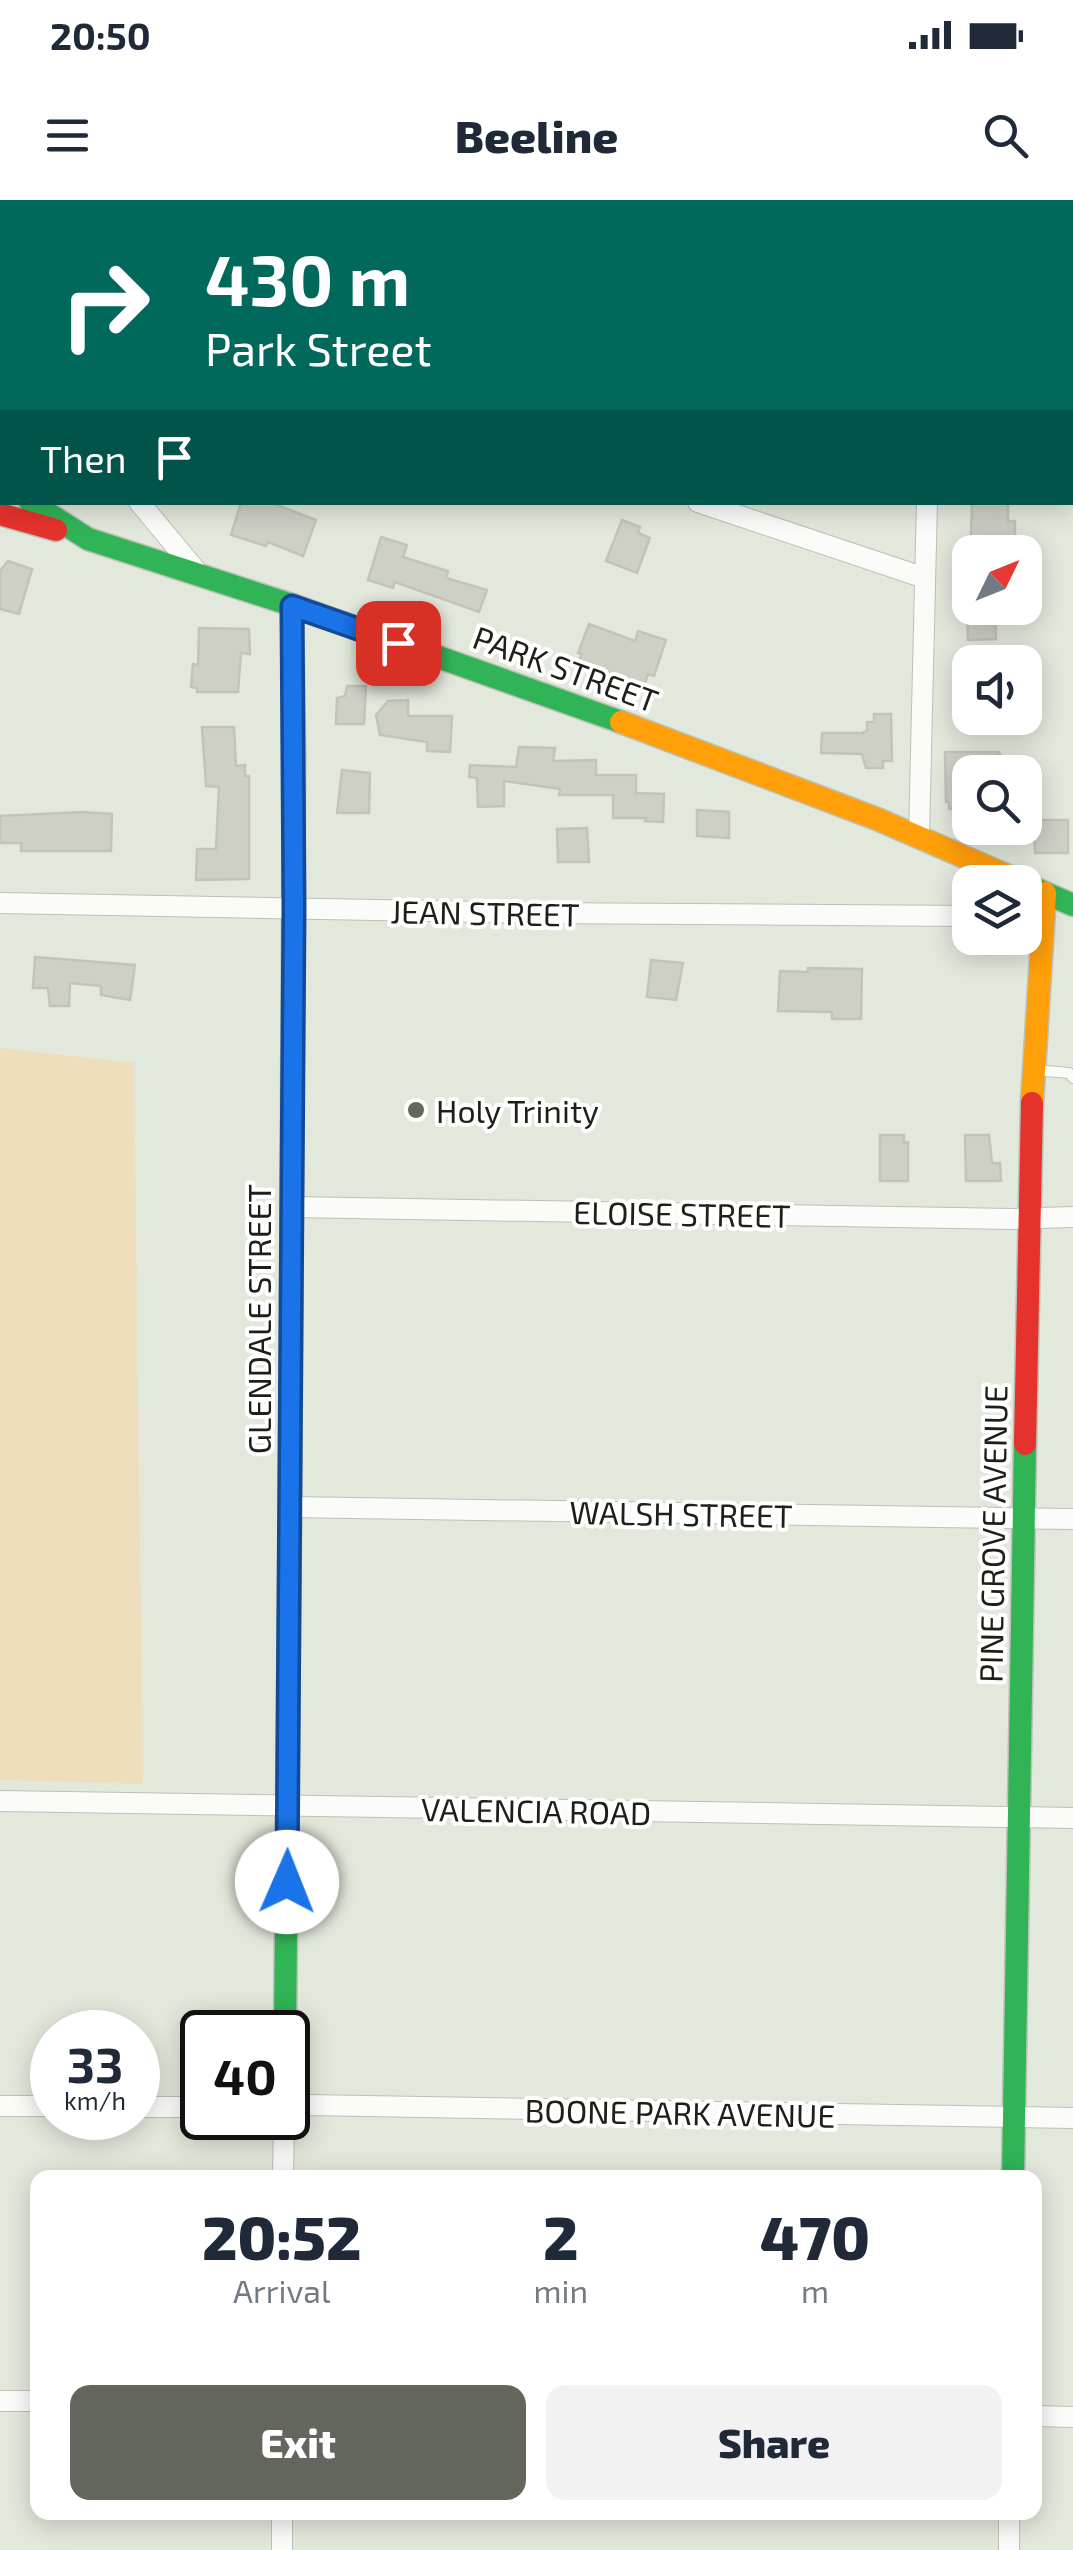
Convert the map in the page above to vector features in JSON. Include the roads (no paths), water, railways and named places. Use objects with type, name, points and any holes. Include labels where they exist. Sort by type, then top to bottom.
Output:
[{"type":"street","name":"PARK STREET","points":[[35,505],[88,539],[198,573],[608,717],[919,836],[973,865]]},
{"type":"street","points":[[141,505],[198,573]]},
{"type":"street","points":[[707,505],[925,578]]},
{"type":"street","points":[[919,836],[927,505]]},
{"type":"street","points":[[0,514],[88,539]]},
{"type":"street","name":"GLENDALE STREET","points":[[285,2010],[294,908],[292,606]]},
{"type":"street","name":"PARK STREET","points":[[1042,900],[1073,909]]},
{"type":"street","name":"JEAN STREET","points":[[0,903],[852,918],[952,916]]},
{"type":"street","name":"PINE GROVE AVENUE","points":[[1012,2170],[1032,955]]},
{"type":"street","name":"ELOISE STREET","points":[[291,1207],[1029,1218],[1070,1212]]},
{"type":"street","name":"WALSH STREET","points":[[289,1508],[1073,1519]]},
{"type":"street","name":"VALENCIA ROAD","points":[[0,1801],[1073,1818]]},
{"type":"street","points":[[0,2106],[30,2106]]},
{"type":"street","name":"BOONE PARK AVENUE","points":[[310,2107],[1073,2118]]},
{"type":"street","points":[[283,2170],[284,2140]]},
{"type":"street","points":[[0,2401],[30,2402]]},
{"type":"street","points":[[1042,2416],[1073,2417]]},
{"type":"street","points":[[282,2520],[282,2550]]},
{"type":"street","points":[[1008,2550],[1009,2520]]},
{"type":"lane","points":[[1033,1070],[1069,1073],[1073,1078]]},
{"type":"place","name":"Holy Trinity","points":[[416,1110]]}]
